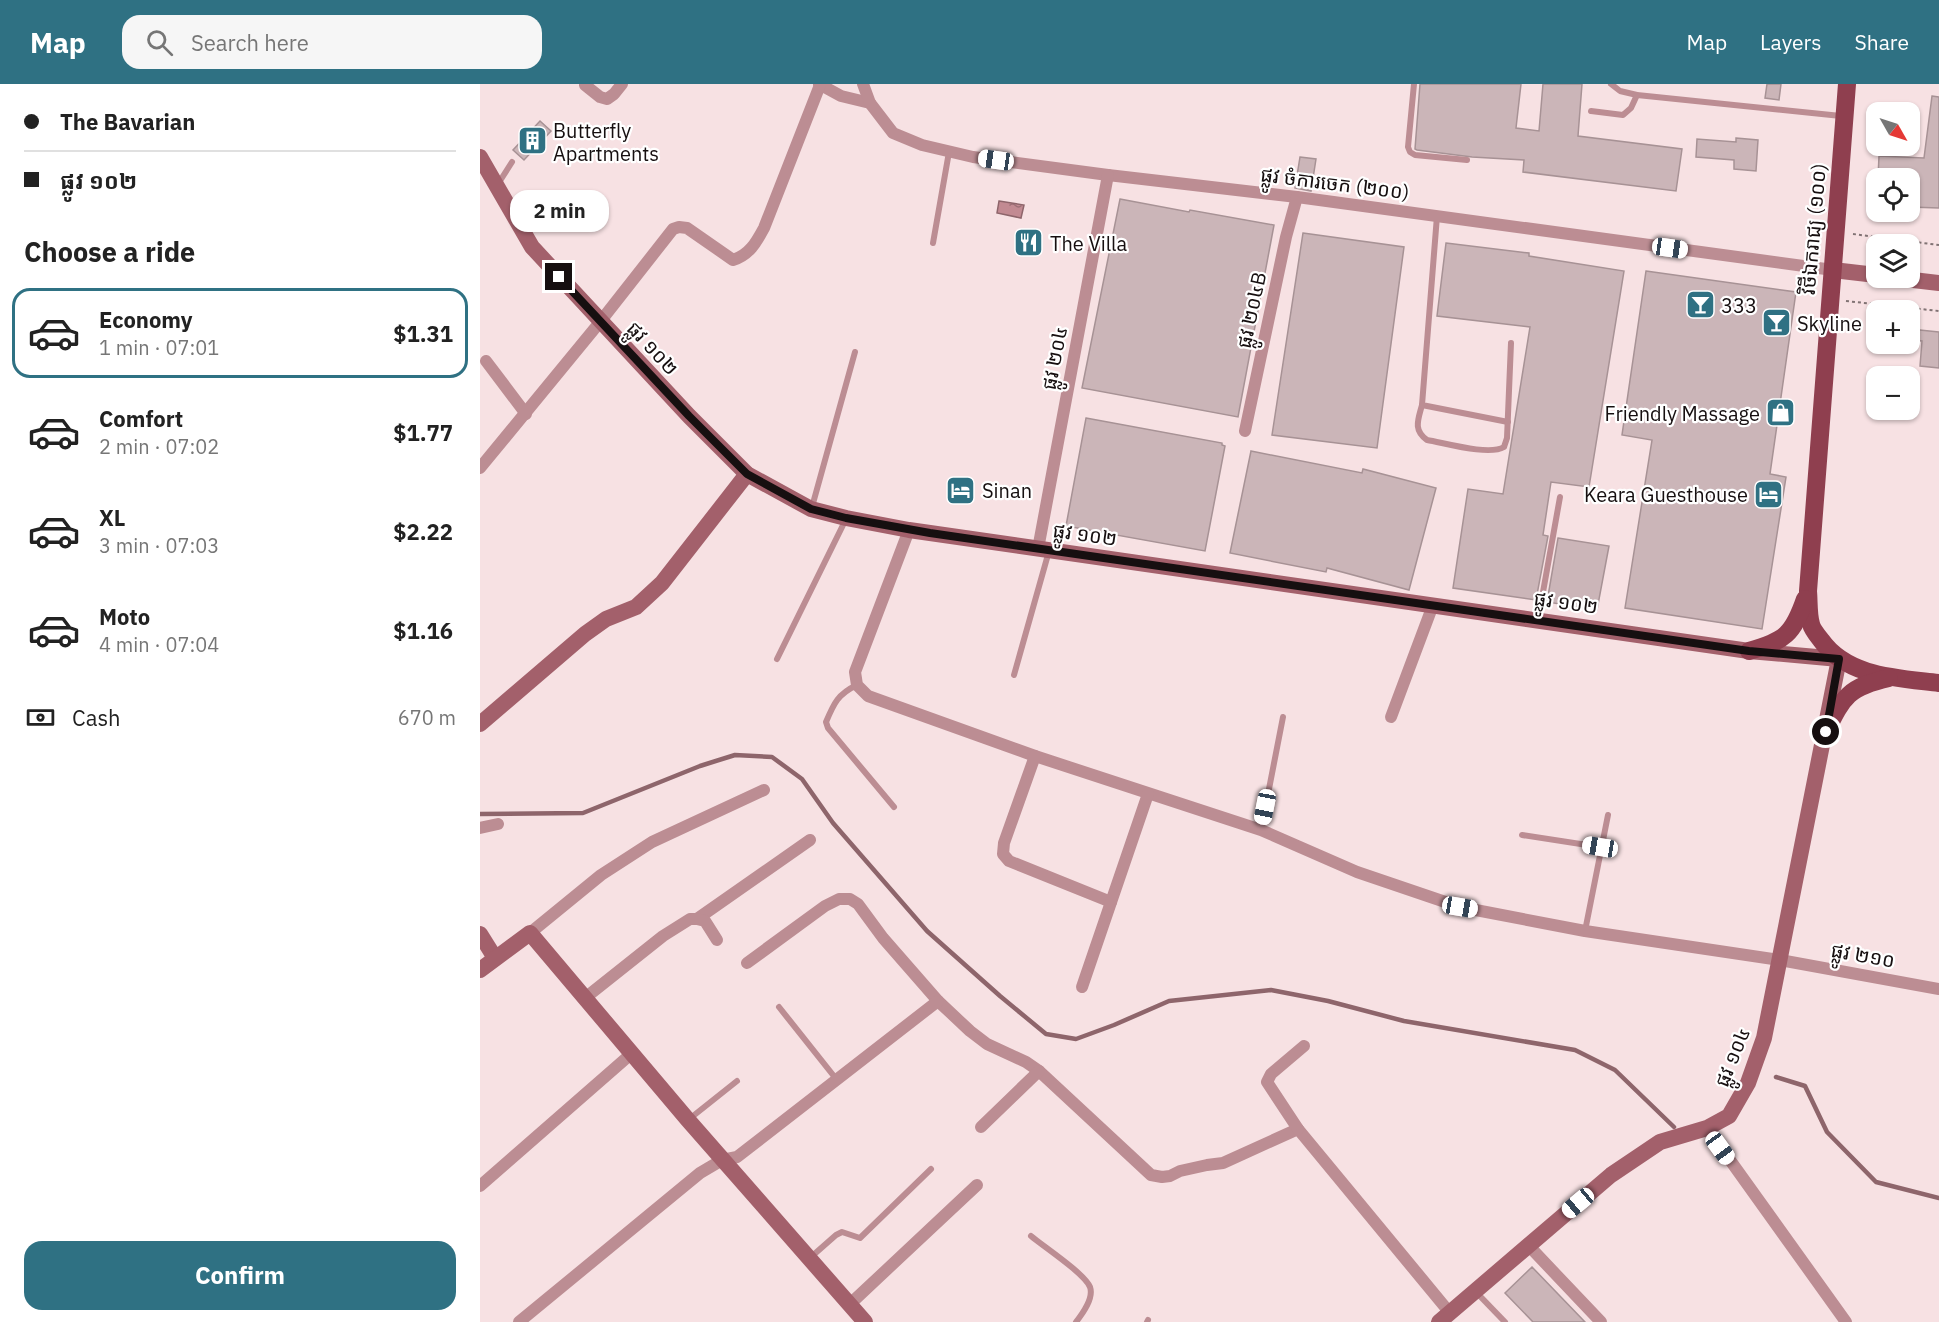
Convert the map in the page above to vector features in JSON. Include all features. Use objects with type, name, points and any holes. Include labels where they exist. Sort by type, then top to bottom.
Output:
[{"type":"main road","name":"វិថីឯករាជ្យ (១០០)","points":[[1847,84],[1808,591],[1811,626],[1824,645],[1839,659],[1873,674],[1939,683]]},
{"type":"main road","points":[[1749,651],[1774,644],[1787,634],[1798,620],[1808,591]]},
{"type":"main road","points":[[1826,732],[1838,707],[1851,692],[1866,683],[1893,677]]},
{"type":"street","points":[[585,85],[600,97],[607,99],[622,84]]},
{"type":"street","points":[[480,468],[526,414],[673,229],[687,228],[733,260],[744,256],[765,228],[819,84],[841,96],[870,103]]},
{"type":"street","name":"ផ្លូវ ចំការចេក (២០០)","points":[[862,84],[870,103],[893,133],[922,145],[973,157],[1297,197],[1833,270]]},
{"type":"street","name":"ផ្លូវ ១០២","points":[[480,158],[532,247],[600,322],[747,474],[811,509],[909,530],[1749,651],[1839,659]]},
{"type":"street","name":"ផ្លូវ ២០៤","points":[[1044,549],[1108,175]]},
{"type":"street","name":"ផ្លូវ ២០៤B","points":[[1245,431],[1286,237],[1297,197]]},
{"type":"street","points":[[1833,270],[1866,274]]},
{"type":"street","points":[[1920,281],[1939,283]]},
{"type":"street","points":[[486,361],[526,414]]},
{"type":"street","points":[[480,724],[585,634],[606,619],[636,607],[648,597],[662,583],[747,474]]},
{"type":"street","points":[[857,685],[855,672],[909,530]]},
{"type":"street","points":[[1391,717],[1432,604]]},
{"type":"street","name":"ផ្លូវ ១០៤","points":[[1444,1317],[1611,1175],[1660,1142],[1707,1128],[1728,1116],[1748,1083],[1764,1038],[1839,659]]},
{"type":"street","name":"ផ្លូវ ២១០","points":[[857,685],[868,696],[1035,756],[1261,830],[1357,872],[1460,907],[1585,931],[1780,960],[1939,988]]},
{"type":"street","points":[[1035,756],[1004,843],[1003,854],[1009,861],[1111,902]]},
{"type":"street","points":[[480,970],[530,933],[600,875],[651,842],[765,790]]},
{"type":"street","points":[[1082,987],[1148,794]]},
{"type":"street","points":[[480,828],[498,824]]},
{"type":"street","points":[[585,998],[663,936],[690,919],[697,918],[810,840]]},
{"type":"street","points":[[747,963],[825,906],[839,899],[849,899],[858,904],[938,1001],[987,1044],[1026,1062],[1039,1071],[1151,1174],[1162,1177],[1223,1163],[1298,1129]]},
{"type":"street","points":[[697,918],[705,921],[717,939]]},
{"type":"street","points":[[530,933],[722,1160],[865,1322]]},
{"type":"street","points":[[480,934],[495,958]]},
{"type":"street","points":[[519,1322],[700,1173],[722,1160],[737,1156],[938,1001]]},
{"type":"street","points":[[1304,1046],[1271,1074],[1267,1082],[1298,1129],[1444,1317]]},
{"type":"street","points":[[480,1186],[631,1054]]},
{"type":"street","points":[[981,1126],[1039,1071]]},
{"type":"street","points":[[1707,1128],[1846,1322]]},
{"type":"street","points":[[849,1305],[977,1185]]},
{"type":"street","points":[[1528,1245],[1602,1322]]},
{"type":"lane","points":[[1414,84],[1408,147],[1410,152],[1415,155],[1467,160]]},
{"type":"lane","points":[[1611,84],[1620,91],[1637,95],[1845,116]]},
{"type":"lane","points":[[1591,111],[1623,114],[1631,108],[1637,95]]},
{"type":"lane","points":[[933,243],[950,152]]},
{"type":"lane","points":[[496,186],[512,162]]},
{"type":"lane","points":[[1437,216],[1422,405],[1416,427],[1420,435],[1427,440],[1498,451],[1504,447],[1507,438],[1511,343]]},
{"type":"lane","points":[[811,509],[855,352]]},
{"type":"lane","points":[[1422,405],[1508,422]]},
{"type":"lane","points":[[1538,620],[1560,497]]},
{"type":"lane","points":[[777,659],[846,518]]},
{"type":"lane","points":[[1014,675],[1044,549]]},
{"type":"lane","points":[[857,685],[844,691],[834,703],[826,722],[828,728],[894,807]]},
{"type":"lane","points":[[1261,830],[1283,717]]},
{"type":"lane","points":[[1585,931],[1608,815]]},
{"type":"lane","points":[[1521,835],[1600,847]]},
{"type":"lane","points":[[779,1007],[837,1080]]},
{"type":"lane","points":[[688,1120],[737,1081]]},
{"type":"lane","points":[[809,1259],[836,1235],[843,1232],[860,1238],[931,1169]]},
{"type":"lane","points":[[1031,1236],[1082,1276],[1090,1288],[1090,1296],[1085,1309],[1076,1322]]},
{"type":"lane","points":[[1475,1291],[1504,1322]]},
{"type":"path","points":[[1836,231],[1939,246]]},
{"type":"path","points":[[1830,299],[1939,311]]},
{"type":"water","points":[[999,201],[1024,205],[1021,218],[997,213]]},
{"type":"building","points":[[1420,84],[1521,84],[1516,128],[1539,131],[1543,84],[1582,84],[1578,136],[1682,149],[1676,191],[1523,172],[1524,160],[1472,157],[1417,150],[1415,149]]},
{"type":"building","points":[[1767,84],[1781,84],[1779,100],[1765,98]]},
{"type":"building","points":[[1932,96],[1939,97],[1939,208],[1920,207],[1920,168],[1878,168],[1879,156],[1924,158]]},
{"type":"building","name":"Butterfly Apartments","points":[[540,121],[551,131],[524,160],[513,150]]},
{"type":"building","points":[[1736,138],[1758,140],[1756,171],[1734,169],[1734,160],[1696,157],[1697,139],[1736,142]]},
{"type":"building","points":[[1300,157],[1316,159],[1311,191],[1295,188]]},
{"type":"building","points":[[1120,199],[1274,225],[1238,417],[1082,388]]},
{"type":"building","points":[[1303,233],[1404,247],[1377,448],[1272,435]]},
{"type":"building","points":[[1446,243],[1529,253],[1529,256],[1624,271],[1589,487],[1551,482],[1543,535],[1548,536],[1536,600],[1453,588],[1468,489],[1503,494],[1530,327],[1437,316]]},
{"type":"building","points":[[1646,271],[1796,292],[1770,474],[1786,477],[1762,629],[1625,608],[1652,440],[1622,435]]},
{"type":"building","points":[[1920,330],[1939,332],[1939,368],[1920,366],[1922,341],[1920,341]]},
{"type":"building","points":[[1086,418],[1222,443],[1225,446],[1205,551],[1066,526]]},
{"type":"building","points":[[1251,451],[1362,473],[1363,469],[1436,488],[1409,590],[1327,568],[1326,572],[1230,553]]},
{"type":"building","points":[[1558,538],[1609,546],[1597,610],[1547,602]]},
{"type":"building","points":[[1532,1267],[1585,1322],[1533,1322],[1505,1293]]},
{"type":"waterway","points":[[480,814],[583,813],[700,766],[735,755],[772,757],[802,779],[833,823],[927,931],[1046,1034],[1076,1039],[1169,1001],[1271,990],[1328,1001],[1404,1021],[1575,1050],[1615,1070],[1674,1127]]},
{"type":"waterway","points":[[1776,1077],[1805,1086],[1827,1132],[1876,1182],[1939,1198]]},
{"type":"place","name":"Butterfly Apartments","points":[[532,141]]},
{"type":"place","name":"The Villa","points":[[1029,243]]},
{"type":"place","name":"333","points":[[1700,305]]},
{"type":"place","name":"Skyline","points":[[1776,323]]},
{"type":"place","name":"Friendly Massage","points":[[1781,413]]},
{"type":"place","name":"Sinan","points":[[961,490]]},
{"type":"place","name":"Keara Guesthouse","points":[[1769,494]]},
{"type":"route","points":[[559,277],[689,416],[747,474],[811,509],[909,530],[1749,651],[1839,659],[1826,732]]}]
